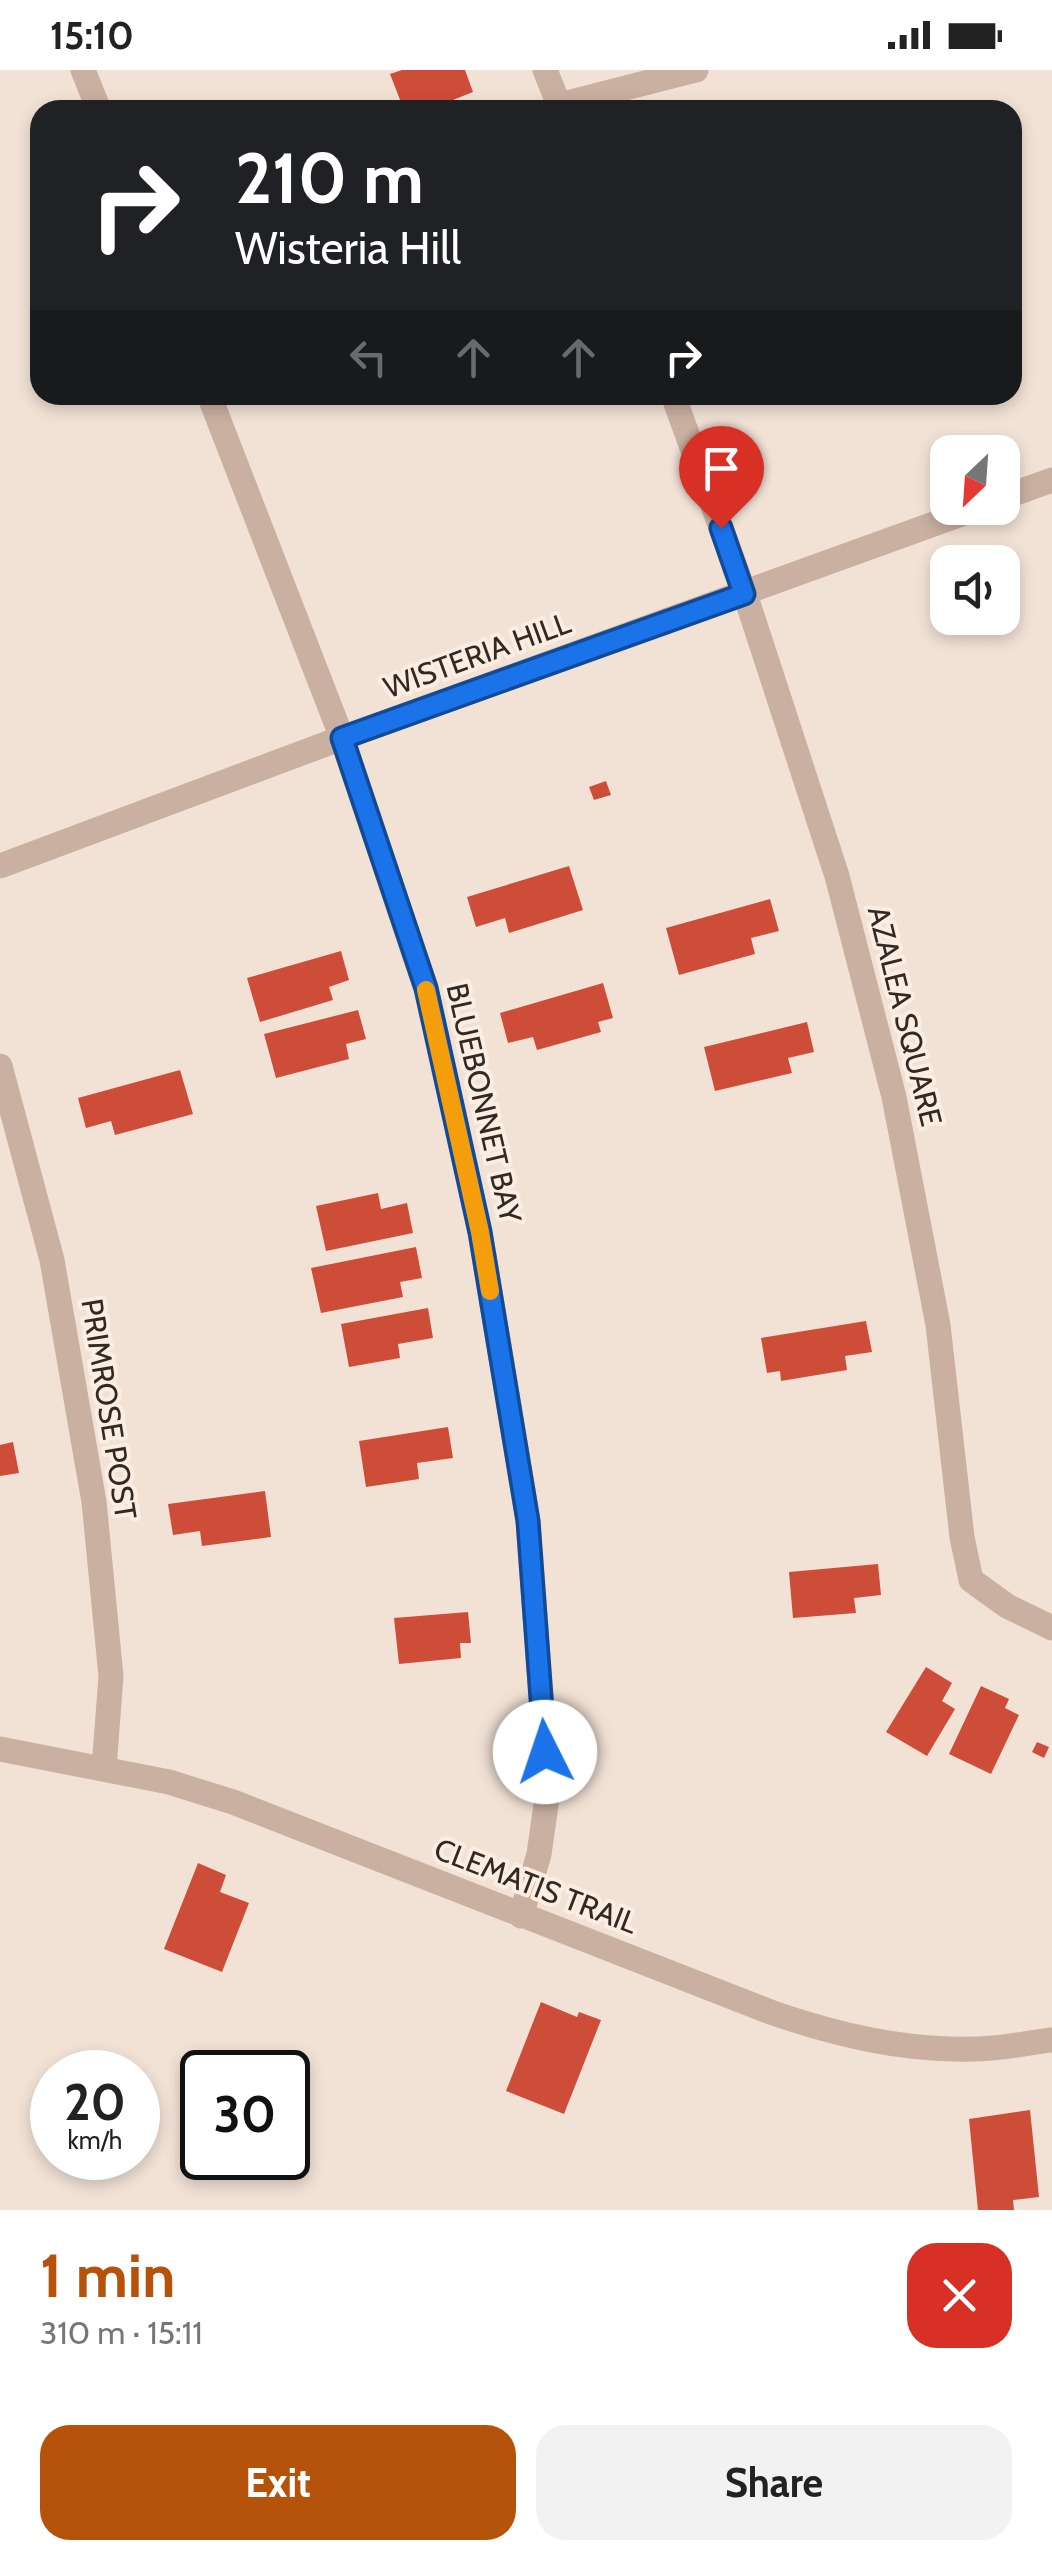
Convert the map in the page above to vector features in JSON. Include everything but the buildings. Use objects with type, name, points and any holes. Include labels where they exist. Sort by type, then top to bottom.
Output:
[{"type":"street","points":[[83,70],[95,100]]},
{"type":"street","points":[[545,70],[557,100]]},
{"type":"street","points":[[586,100],[696,70]]},
{"type":"street","name":"BLUEBONNET BAY","points":[[213,405],[342,738],[426,988],[480,1232],[528,1521],[548,1791],[539,1854],[521,1916]]},
{"type":"street","name":"AZALEA SQUARE","points":[[677,405],[837,876],[894,1098],[938,1325],[962,1536],[972,1580],[1007,1606],[1052,1628]]},
{"type":"street","points":[[1020,492],[1052,480]]},
{"type":"street","name":"WISTERIA HILL","points":[[0,866],[932,525]]},
{"type":"street","name":"PRIMROSE POST","points":[[0,1066],[52,1260],[94,1502],[110,1676],[104,1768]]},
{"type":"street","name":"CLEMATIS TRAIL","points":[[0,1749],[169,1782],[233,1802],[836,2034],[907,2047],[976,2050],[1052,2040]]},
{"type":"slow traffic","points":[[426,990],[490,1291]]},
{"type":"route","points":[[545,1752],[528,1521],[480,1232],[426,988],[342,738],[744,594],[721,528]]}]
